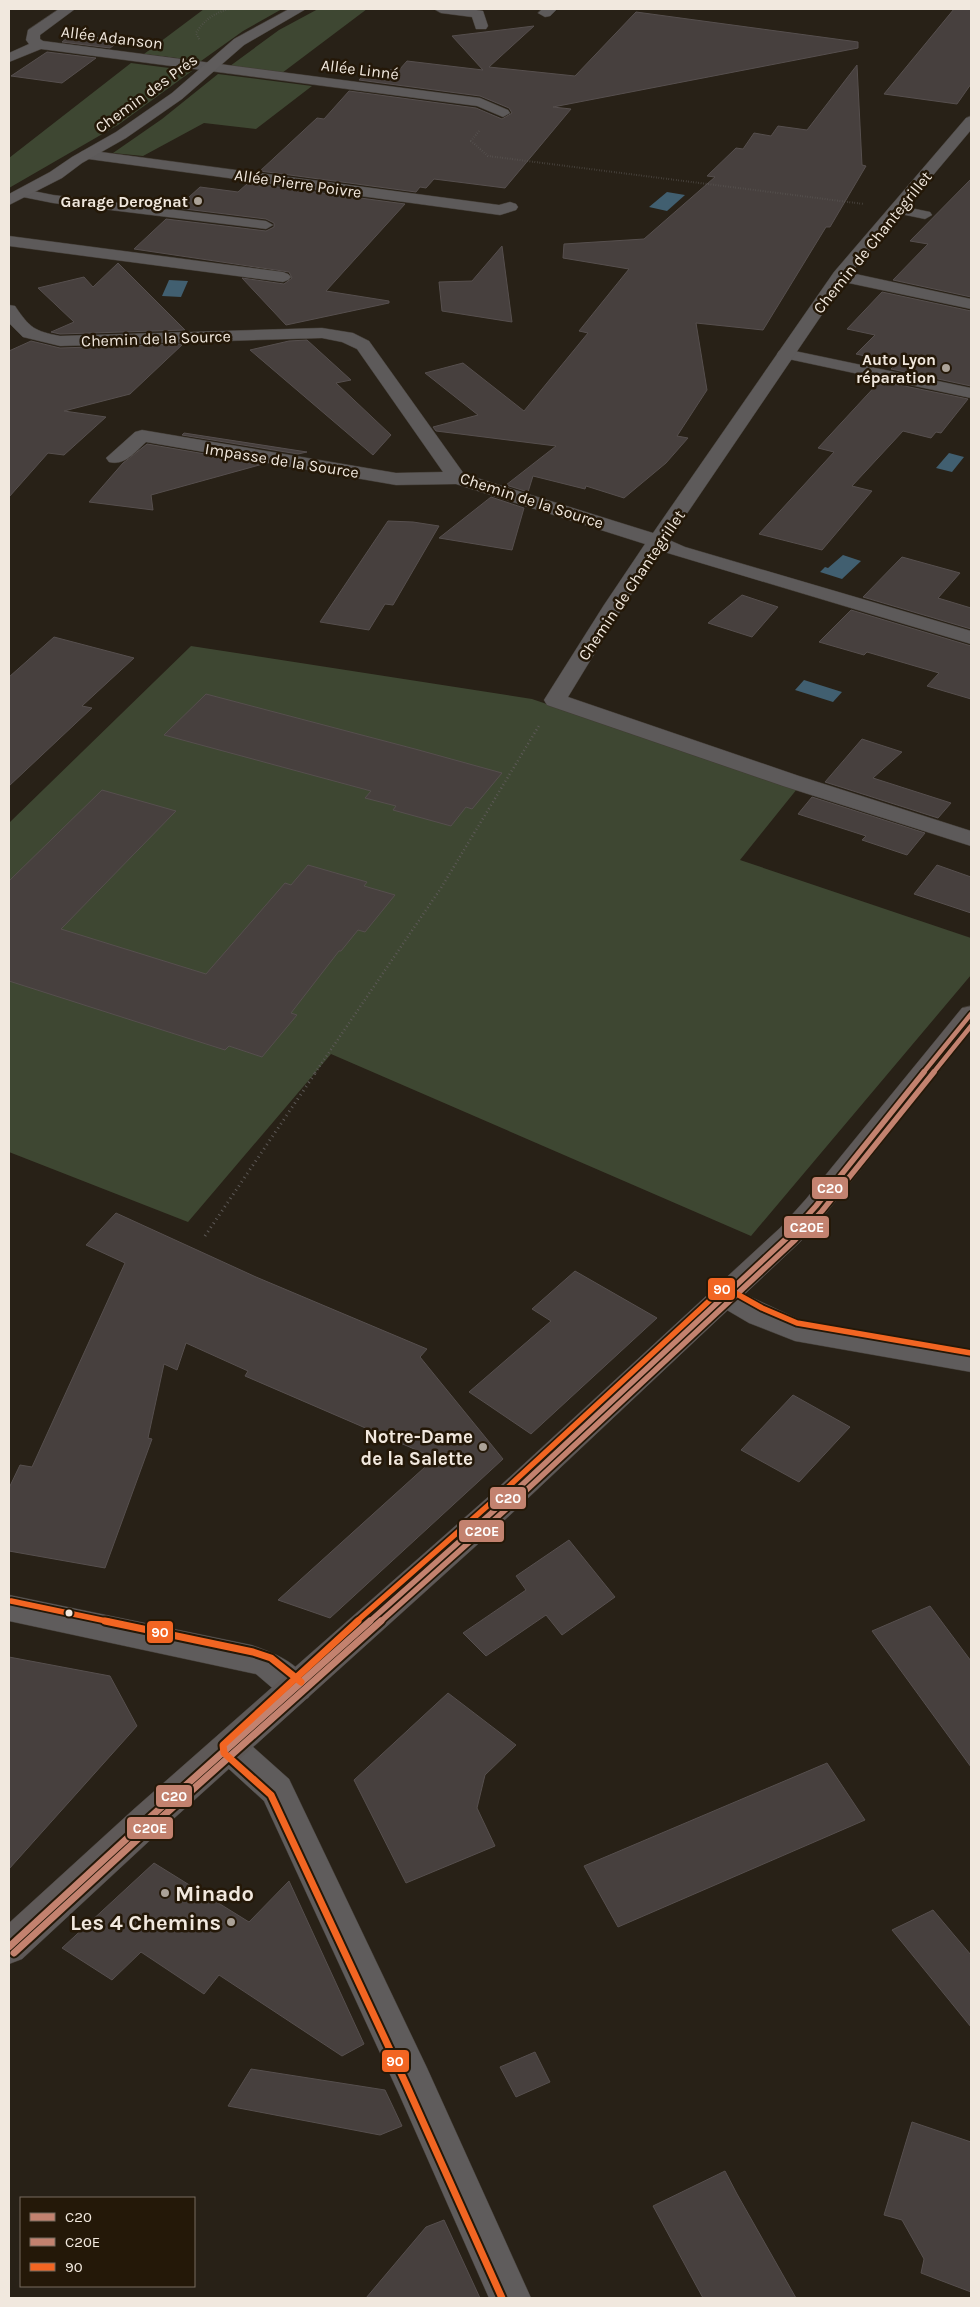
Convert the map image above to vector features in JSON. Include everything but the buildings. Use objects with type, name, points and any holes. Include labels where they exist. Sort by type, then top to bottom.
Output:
[{"type":"main road","points":[[9,1947],[134,1832],[498,1507],[800,1225],[971,1014]]},
{"type":"street","name":"Allée Adanson","points":[[39,46],[33,40],[33,33],[68,9]]},
{"type":"street","name":"Chemin des Prés","points":[[9,200],[129,130],[177,96],[239,42],[299,9]]},
{"type":"street","points":[[441,9],[478,14],[481,26]]},
{"type":"street","name":"Allée Adanson","points":[[9,58],[39,46],[211,67]]},
{"type":"street","name":"Allée Linné","points":[[211,67],[480,102],[503,113]]},
{"type":"street","name":"Chemin de Chantegrillet","points":[[971,121],[840,276],[614,605],[555,700],[791,781],[971,839]]},
{"type":"street","name":"Allée Pierre Poivre","points":[[86,155],[500,210],[510,207]]},
{"type":"street","points":[[840,276],[971,304]]},
{"type":"street","name":"Chemin de la Source","points":[[9,310],[21,329],[34,336],[60,341],[322,334],[347,337],[363,345],[457,478],[645,537],[678,551],[971,638]]},
{"type":"street","name":"Impasse de la Source","points":[[116,458],[142,436],[396,479],[457,478]]},
{"type":"street","points":[[725,1296],[759,1315],[795,1330],[971,1361]]},
{"type":"street","points":[[9,1608],[251,1659],[266,1664],[296,1688]]},
{"type":"street","points":[[230,1748],[276,1790],[413,2081],[510,2298]]},
{"type":"lane","points":[[23,193],[53,199],[266,225]]},
{"type":"lane","points":[[896,209],[925,215]]},
{"type":"lane","points":[[9,241],[283,277]]},
{"type":"lane","points":[[785,354],[971,393]]},
{"type":"path","points":[[202,42],[196,33],[201,23],[209,16],[229,9]]},
{"type":"path","points":[[503,113],[489,118],[471,141],[488,156],[896,209]]},
{"type":"path","points":[[204,1236],[441,888],[543,720]]},
{"type":"green space","points":[[204,9],[282,9],[243,31],[201,61],[144,54]]},
{"type":"green space","points":[[318,9],[367,9],[282,73],[230,66],[279,30]]},
{"type":"green space","points":[[131,63],[192,71],[118,125],[9,188],[9,158]]},
{"type":"green space","points":[[218,74],[312,86],[256,129],[204,123],[143,156],[113,153],[162,119]]},
{"type":"green space","points":[[191,646],[532,699],[797,789],[740,860],[971,938],[971,975],[751,1236],[331,1054],[188,1222],[9,1152],[9,823]]},
{"type":"water","points":[[667,192],[685,195],[667,211],[649,207]]},
{"type":"water","points":[[169,280],[188,281],[181,297],[162,296]]},
{"type":"water","points":[[949,453],[964,457],[952,472],[936,468]]},
{"type":"water","points":[[843,555],[861,561],[842,579],[820,572],[825,567],[828,568]]},
{"type":"water","points":[[804,680],[842,692],[833,702],[795,690]]},
{"type":"transit line","name":"C20","points":[[9,1947],[147,1820],[498,1507],[790,1235],[816,1206],[971,1014]]},
{"type":"transit line","name":"C20E","points":[[14,1953],[152,1826],[503,1512],[795,1240],[822,1211],[971,1026]]},
{"type":"transit line","name":"90","points":[[502,2298],[406,2084],[271,1795],[224,1753],[223,1745],[388,1593],[493,1501],[722,1289],[728,1289],[762,1308],[797,1323],[971,1353]]},
{"type":"transit line","name":"90","points":[[11,1601],[253,1652],[271,1658],[301,1682]]},
{"type":"place","name":"Garage Derognat","points":[[198,201]]},
{"type":"place","name":"Auto Lyon réparation","points":[[946,368]]},
{"type":"place","name":"Notre-Dame de la Salette","points":[[483,1447]]},
{"type":"place","name":"Minado","points":[[165,1893]]},
{"type":"place","name":"Les 4 Chemins","points":[[231,1922]]}]
